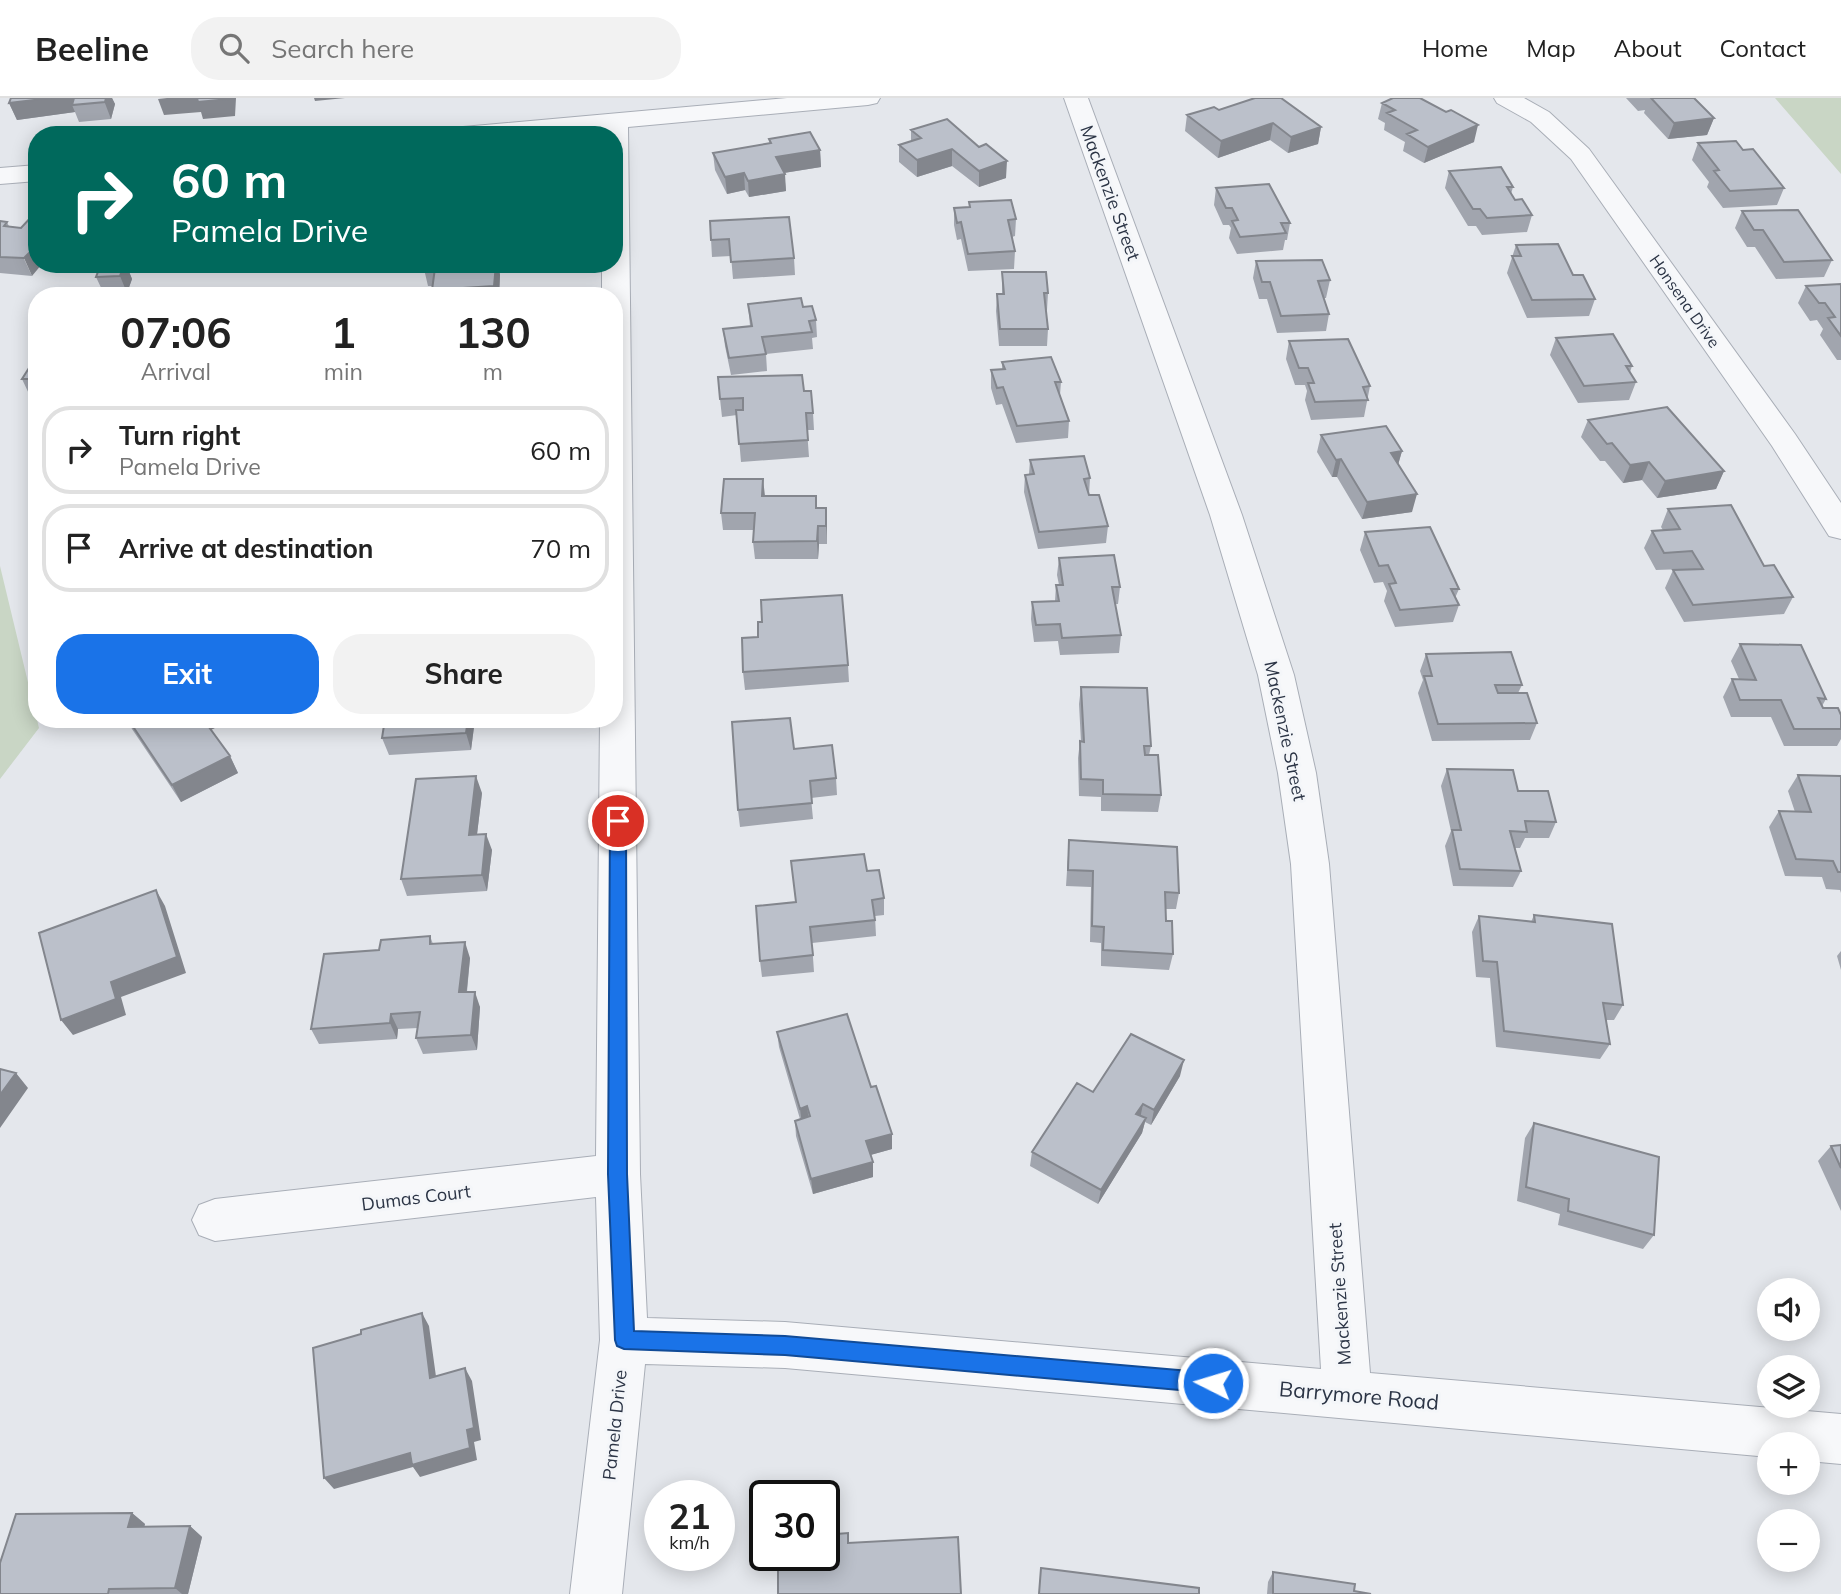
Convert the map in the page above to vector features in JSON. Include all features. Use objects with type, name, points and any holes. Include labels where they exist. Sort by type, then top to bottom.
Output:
[{"type":"street","points":[[561,126],[868,98]]},
{"type":"street","name":"Mackenzie Street","points":[[1076,98],[1226,515],[1276,676],[1297,773],[1310,864],[1347,1395]]},
{"type":"street","name":"Honsena Drive","points":[[1506,98],[1549,124],[1580,154],[1784,441],[1841,528]]},
{"type":"street","name":"Pamela Drive","points":[[615,121],[615,126]]},
{"type":"street","points":[[0,176],[28,174]]},
{"type":"street","name":"Pamela Drive","points":[[596,1594],[624,1340],[618,1174],[618,728]]},
{"type":"street","name":"Dumas Court","points":[[215,1220],[618,1174]]},
{"type":"street","name":"Barrymore Road","points":[[624,1340],[785,1345],[1841,1440]]},
{"type":"green space","points":[[1775,98],[1841,98],[1841,174]]},
{"type":"green space","points":[[0,566],[28,682],[28,728],[39,728],[0,779]]},
{"type":"building","points":[[11,98],[51,98],[9,103]]},
{"type":"building","points":[[74,98],[106,98],[105,102],[72,105]]},
{"type":"building","points":[[197,98],[230,98],[198,102]]},
{"type":"building","points":[[1255,98],[1281,98],[1321,127],[1291,137],[1273,123],[1221,141],[1187,115],[1214,107],[1219,110]]},
{"type":"building","points":[[1393,98],[1420,98],[1446,112],[1451,110],[1478,125],[1428,147],[1407,134],[1417,130],[1387,113],[1395,110],[1382,103]]},
{"type":"building","points":[[1651,98],[1694,98],[1714,118],[1674,123]]},
{"type":"building","points":[[947,119],[979,147],[986,144],[1007,161],[979,171],[952,149],[917,160],[899,145],[921,138],[911,130]]},
{"type":"building","points":[[810,132],[820,150],[776,157],[785,174],[748,181],[744,173],[725,177],[713,153],[771,143],[769,139]]},
{"type":"building","points":[[1736,141],[1743,150],[1753,149],[1784,188],[1730,191],[1714,171],[1719,170],[1698,143]]},
{"type":"building","points":[[1501,167],[1513,187],[1507,187],[1515,200],[1522,199],[1532,215],[1487,218],[1480,209],[1473,209],[1449,171]]},
{"type":"building","points":[[1269,184],[1290,223],[1281,223],[1286,233],[1240,237],[1232,221],[1238,220],[1232,208],[1226,208],[1216,188]]},
{"type":"building","points":[[1011,200],[1016,219],[1008,220],[1015,251],[968,254],[961,222],[957,223],[954,208],[970,207],[969,202]]},
{"type":"building","points":[[1798,210],[1832,260],[1784,262],[1763,230],[1754,230],[1742,211]]},
{"type":"building","points":[[789,217],[794,258],[731,262],[729,239],[711,240],[710,221]]},
{"type":"building","points":[[28,220],[28,254],[24,258],[0,257],[0,221],[7,222],[4,226],[21,228]]},
{"type":"building","points":[[1558,244],[1573,275],[1583,275],[1595,299],[1532,300],[1512,256],[1521,256],[1516,245]]},
{"type":"building","points":[[1322,260],[1330,280],[1318,281],[1329,314],[1281,316],[1270,282],[1262,282],[1256,261]]},
{"type":"building","points":[[1002,272],[1046,272],[1048,293],[1044,293],[1048,329],[1000,329],[997,294],[1004,294]]},
{"type":"building","points":[[98,273],[121,273],[120,276],[96,277]]},
{"type":"building","points":[[434,273],[495,273],[494,286],[432,287]]},
{"type":"building","points":[[1841,284],[1841,336],[1828,318],[1835,317],[1825,303],[1819,303],[1806,286]]},
{"type":"building","points":[[801,298],[803,307],[812,306],[816,320],[809,321],[812,332],[762,337],[766,354],[729,358],[723,329],[752,326],[748,304]]},
{"type":"building","points":[[1613,334],[1632,366],[1626,366],[1636,382],[1584,386],[1556,338]]},
{"type":"building","points":[[1348,339],[1370,386],[1363,387],[1368,400],[1315,402],[1308,383],[1314,383],[1308,368],[1299,368],[1289,341]]},
{"type":"building","points":[[1051,357],[1061,382],[1055,382],[1069,421],[1017,426],[1003,387],[997,388],[991,370],[1005,369],[1002,362]]},
{"type":"building","points":[[802,375],[804,391],[811,391],[813,413],[806,413],[808,440],[739,444],[736,410],[743,410],[743,398],[720,399],[718,377]]},
{"type":"building","points":[[1667,407],[1724,471],[1665,481],[1649,462],[1630,465],[1612,443],[1607,444],[1588,420]]},
{"type":"building","points":[[1386,426],[1402,451],[1391,453],[1417,494],[1367,502],[1341,459],[1336,460],[1321,435]]},
{"type":"building","points":[[1084,456],[1090,478],[1084,479],[1089,495],[1099,495],[1108,526],[1039,532],[1025,475],[1034,474],[1030,460]]},
{"type":"building","points":[[724,479],[763,479],[762,496],[816,496],[816,508],[826,508],[826,526],[818,526],[817,541],[753,542],[755,513],[721,513]]},
{"type":"building","points":[[1731,505],[1764,566],[1774,565],[1793,597],[1693,605],[1673,570],[1703,569],[1692,551],[1664,553],[1652,531],[1680,529],[1668,509]]},
{"type":"building","points":[[1430,527],[1459,589],[1451,589],[1459,605],[1400,610],[1389,584],[1396,583],[1388,565],[1379,566],[1365,532]]},
{"type":"building","points":[[1114,555],[1120,587],[1112,587],[1121,635],[1062,638],[1060,624],[1036,625],[1032,602],[1059,601],[1056,585],[1063,585],[1059,558]]},
{"type":"building","points":[[842,595],[848,665],[743,672],[742,638],[758,637],[758,622],[762,622],[761,600]]},
{"type":"building","points":[[1740,644],[1801,645],[1826,699],[1818,698],[1823,708],[1838,708],[1841,729],[1794,729],[1781,700],[1740,700],[1732,679],[1756,680]]},
{"type":"building","points":[[1511,652],[1522,685],[1495,685],[1498,693],[1527,693],[1537,723],[1438,724],[1424,676],[1432,676],[1426,654]]},
{"type":"building","points":[[1081,687],[1147,688],[1151,746],[1144,746],[1145,755],[1158,755],[1161,795],[1103,794],[1103,780],[1081,779],[1080,741],[1084,742]]},
{"type":"building","points":[[790,718],[794,749],[832,745],[836,778],[810,781],[812,803],[738,810],[732,722]]},
{"type":"building","points":[[134,728],[210,728],[230,756],[172,785]]},
{"type":"building","points":[[384,728],[467,728],[466,733],[382,738]]},
{"type":"building","points":[[1447,769],[1513,770],[1518,791],[1548,791],[1556,822],[1525,821],[1527,832],[1510,831],[1521,871],[1460,869],[1452,830],[1461,830]]},
{"type":"building","points":[[1798,775],[1841,776],[1841,872],[1838,872],[1833,861],[1796,859],[1779,811],[1811,812]]},
{"type":"building","points":[[476,776],[469,835],[486,834],[482,875],[401,879],[416,779]]},
{"type":"building","points":[[1069,840],[1177,847],[1179,893],[1165,892],[1166,921],[1172,921],[1173,954],[1103,950],[1104,927],[1092,926],[1093,871],[1068,870]]},
{"type":"building","points":[[864,854],[867,871],[879,870],[884,898],[872,900],[875,920],[810,927],[813,955],[760,961],[756,906],[796,902],[791,861]]},
{"type":"building","points":[[156,890],[177,957],[111,982],[116,999],[61,1020],[39,933]]},
{"type":"building","points":[[1534,915],[1612,924],[1623,1005],[1603,1003],[1610,1044],[1504,1031],[1497,962],[1483,961],[1479,916],[1535,922]]},
{"type":"building","points":[[430,936],[430,944],[465,942],[459,992],[475,992],[471,1035],[416,1038],[420,1012],[391,1014],[390,1023],[311,1029],[324,954],[379,950],[381,940]]},
{"type":"building","points":[[847,1014],[871,1087],[876,1086],[892,1134],[866,1141],[873,1162],[811,1179],[795,1121],[810,1116],[807,1106],[800,1109],[777,1032]]},
{"type":"building","points":[[1131,1034],[1184,1060],[1154,1110],[1143,1104],[1136,1114],[1146,1118],[1101,1190],[1032,1152],[1077,1083],[1093,1092]]},
{"type":"building","points":[[0,1069],[16,1073],[0,1095]]},
{"type":"building","points":[[1534,1123],[1659,1157],[1654,1235],[1568,1211],[1569,1199],[1526,1187]]},
{"type":"building","points":[[1841,1145],[1841,1168],[1831,1146]]},
{"type":"building","points":[[422,1313],[430,1378],[465,1368],[474,1428],[467,1430],[470,1448],[412,1465],[410,1453],[324,1478],[313,1348],[361,1334],[361,1330]]},
{"type":"building","points":[[132,1513],[128,1527],[190,1526],[175,1588],[109,1589],[108,1594],[0,1594],[0,1563],[16,1514]]},
{"type":"building","points":[[848,1533],[848,1543],[958,1537],[961,1594],[778,1594],[778,1571],[840,1571],[840,1534]]},
{"type":"building","points":[[1041,1568],[1199,1588],[1199,1594],[1039,1594]]},
{"type":"building","points":[[1273,1572],[1355,1584],[1354,1591],[1371,1594],[1273,1594]]},
{"type":"route","points":[[618,821],[618,1174],[624,1340],[785,1345],[1213,1383]]}]
